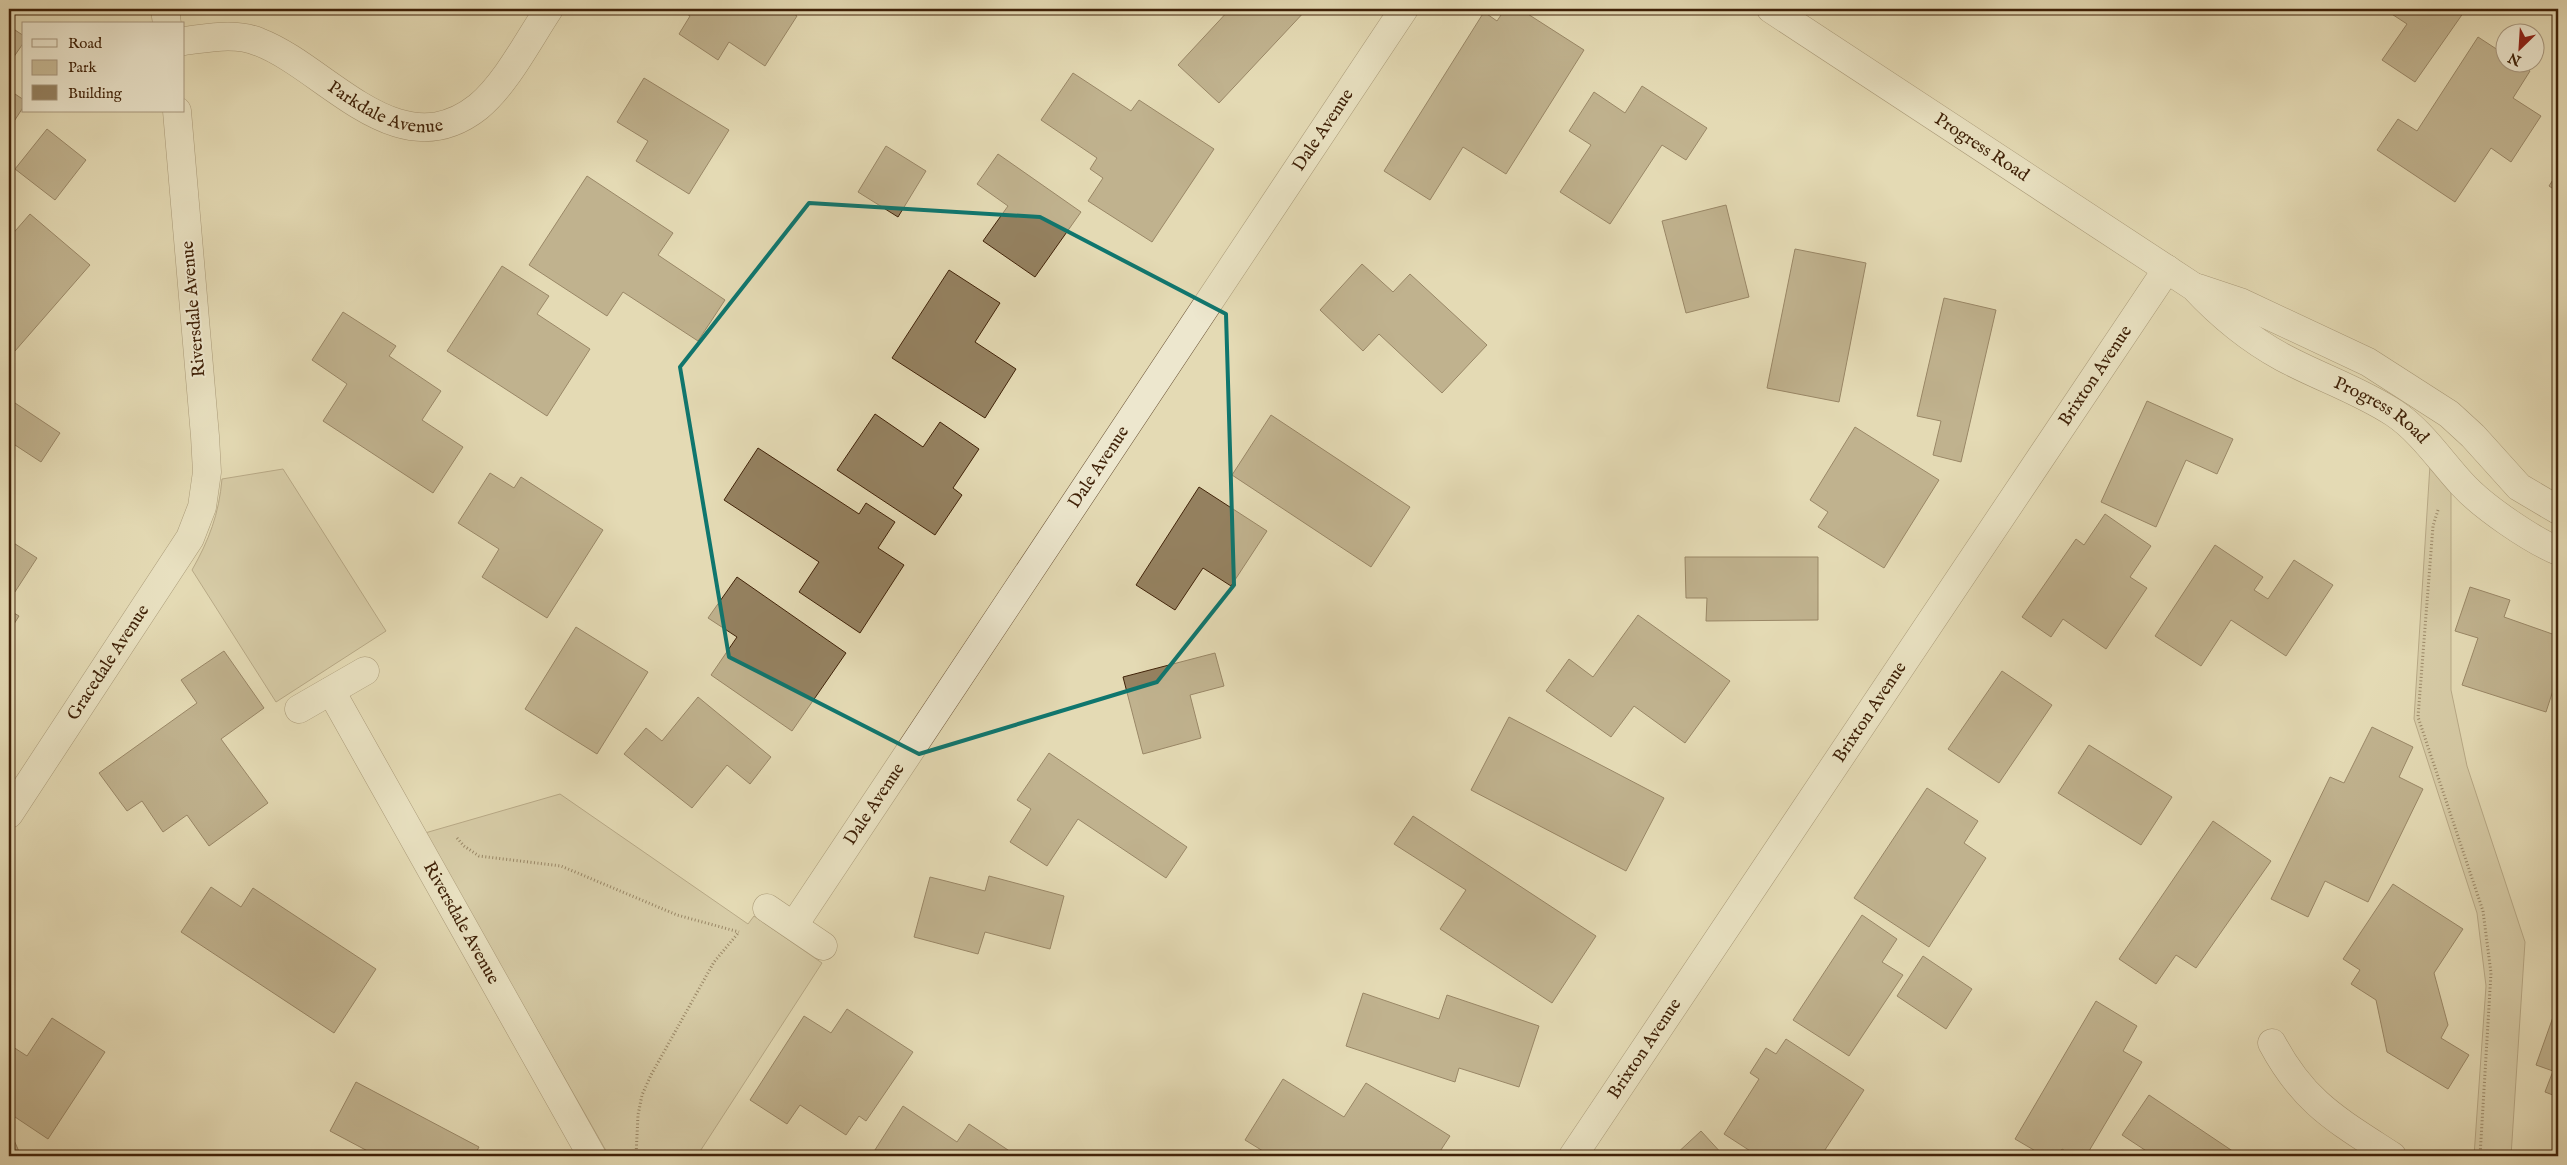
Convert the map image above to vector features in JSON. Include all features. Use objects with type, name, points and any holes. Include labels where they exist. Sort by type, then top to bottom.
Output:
[{"type":"street","points":[[165,9],[167,22]]},
{"type":"street","name":"Parkdale Avenue","points":[[185,41],[231,36],[260,42],[370,112],[392,122],[418,126],[444,124],[478,107],[492,92],[549,9]]},
{"type":"street","name":"Dale Avenue","points":[[794,925],[1404,9]]},
{"type":"street","name":"Progress Road","points":[[1771,9],[2194,287],[2212,306],[2256,341],[2296,364],[2354,391],[2399,417],[2416,432],[2463,484],[2494,511],[2558,551]]},
{"type":"street","name":"Riversdale Avenue","points":[[177,112],[205,436],[207,472],[202,507]]},
{"type":"street","name":"Brixton Avenue","points":[[1573,1156],[2167,269]]},
{"type":"street","name":"Progress Road","points":[[2194,287],[2233,299],[2368,362],[2449,414],[2473,436],[2519,487],[2558,510]]},
{"type":"street","name":"Gracedale Avenue","points":[[9,814],[163,581],[190,538],[202,507]]},
{"type":"street","points":[[299,709],[365,671]]},
{"type":"street","name":"Riversdale Avenue","points":[[331,691],[592,1156]]},
{"type":"street","points":[[767,908],[824,946]]},
{"type":"street","points":[[2272,1043],[2291,1077],[2319,1106],[2392,1156]]},
{"type":"path","points":[[2463,484],[2440,506],[2434,518],[2418,717],[2483,911],[2491,973],[2480,1156]]},
{"type":"path","points":[[457,838],[464,846],[479,856],[561,866],[678,915],[739,932]]},
{"type":"path","points":[[636,1156],[638,1115],[642,1095],[651,1075],[714,962],[739,932],[767,908]]},
{"type":"highlighted area","points":[[809,203],[1040,217],[1226,314],[1234,585],[1157,682],[919,754],[729,657],[680,367]]},
{"type":"green space","points":[[2430,465],[2451,489],[2451,690],[2467,766],[2525,942],[2511,1156],[2474,1156],[2486,986],[2477,913],[2414,719]]},
{"type":"green space","points":[[283,469],[386,631],[276,702],[192,570],[212,526],[222,479]]},
{"type":"green space","points":[[560,794],[748,924],[754,916],[822,963],[697,1156],[609,1156],[425,833]]},
{"type":"building","points":[[452,9],[474,9],[473,13]]},
{"type":"building","points":[[679,9],[786,9],[797,16],[765,66],[729,42],[718,60],[679,34],[690,16]]},
{"type":"building","points":[[1230,9],[1307,9],[1219,103],[1178,65]]},
{"type":"building","points":[[1505,9],[1520,9],[1584,50],[1506,174],[1463,147],[1430,200],[1384,171],[1484,12],[1497,21]]},
{"type":"building","points":[[2384,9],[2466,9],[2415,82],[2382,60],[2407,24]]},
{"type":"building","points":[[9,26],[22,35],[22,45],[9,64]]},
{"type":"building","points":[[2478,37],[2494,47],[2494,72],[2529,72],[2513,98],[2541,116],[2511,162],[2491,148],[2455,202],[2377,150],[2398,119],[2417,131]]},
{"type":"building","points":[[1073,73],[1131,111],[1139,100],[1214,149],[1152,242],[1088,201],[1103,178],[1090,169],[1097,158],[1041,120]]},
{"type":"building","points":[[644,78],[729,130],[689,194],[636,161],[648,141],[617,122]]},
{"type":"building","points":[[1642,86],[1707,128],[1686,160],[1662,145],[1610,224],[1560,192],[1591,145],[1569,131],[1594,92],[1625,113]]},
{"type":"building","points":[[9,90],[22,99],[22,109],[9,129]]},
{"type":"building","points":[[47,129],[86,160],[55,200],[15,169]]},
{"type":"building","points":[[886,146],[926,171],[898,217],[858,192]]},
{"type":"building","points":[[998,154],[1081,212],[1035,277],[983,241],[1008,206],[977,184]]},
{"type":"building","points":[[2558,172],[2558,192],[2549,186]]},
{"type":"building","points":[[587,176],[673,233],[658,255],[725,300],[698,341],[623,292],[607,316],[529,265]]},
{"type":"building","points":[[1726,205],[1749,297],[1686,313],[1662,221]]},
{"type":"building","points":[[30,214],[90,265],[15,351],[9,345],[9,238]]},
{"type":"building","points":[[1795,249],[1866,263],[1839,402],[1767,388]]},
{"type":"building","points":[[1362,264],[1393,292],[1410,274],[1487,345],[1442,393],[1379,334],[1363,351],[1320,310]]},
{"type":"building","points":[[502,266],[549,296],[537,314],[590,349],[547,416],[447,351]]},
{"type":"building","points":[[949,270],[1000,303],[975,342],[1016,369],[985,418],[892,358]]},
{"type":"building","points":[[1944,298],[1996,310],[1961,462],[1933,455],[1941,421],[1917,416]]},
{"type":"building","points":[[343,312],[396,346],[389,356],[441,391],[422,420],[463,447],[433,493],[323,421],[347,384],[312,360]]},
{"type":"building","points":[[9,399],[60,433],[41,462],[15,445],[9,455]]},
{"type":"building","points":[[2147,401],[2233,439],[2217,474],[2186,460],[2156,527],[2101,502]]},
{"type":"building","points":[[875,414],[923,447],[940,422],[979,449],[953,488],[962,495],[935,535],[837,470]]},
{"type":"building","points":[[1271,415],[1410,507],[1371,567],[1232,475]]},
{"type":"building","points":[[1855,427],[1939,480],[1884,568],[1818,527],[1828,512],[1810,500]]},
{"type":"building","points":[[758,448],[859,514],[866,503],[895,522],[878,548],[904,565],[860,633],[799,592],[819,562],[724,500]]},
{"type":"building","points":[[490,473],[514,488],[521,477],[603,530],[547,618],[482,577],[499,549],[458,523]]},
{"type":"building","points":[[1199,487],[1267,531],[1231,586],[1203,568],[1175,610],[1136,585]]},
{"type":"building","points":[[2105,514],[2151,546],[2130,577],[2147,588],[2106,649],[2063,619],[2051,637],[2022,617],[2076,539],[2084,545]]},
{"type":"building","points":[[9,540],[37,558],[9,601]]},
{"type":"building","points":[[2215,545],[2263,577],[2254,590],[2268,599],[2294,560],[2333,585],[2286,656],[2231,620],[2201,666],[2155,636]]},
{"type":"building","points":[[1685,557],[1818,557],[1818,620],[1706,621],[1707,598],[1686,598]]},
{"type":"building","points":[[737,577],[846,653],[792,731],[711,675],[737,637],[708,618]]},
{"type":"building","points":[[2470,587],[2510,600],[2504,617],[2558,636],[2558,675],[2546,712],[2462,685],[2478,638],[2455,631]]},
{"type":"building","points":[[9,610],[19,616],[9,632]]},
{"type":"building","points":[[1638,615],[1730,681],[1685,743],[1634,706],[1611,737],[1546,691],[1569,659],[1593,677]]},
{"type":"building","points":[[576,627],[648,672],[597,754],[525,709]]},
{"type":"building","points":[[224,651],[264,708],[221,739],[268,803],[209,846],[187,815],[163,832],[142,801],[127,811],[99,773],[197,703],[181,680]]},
{"type":"building","points":[[1215,653],[1224,686],[1190,695],[1201,738],[1143,754],[1123,677]]},
{"type":"building","points":[[2002,671],[2052,705],[1999,783],[1948,749]]},
{"type":"building","points":[[698,697],[771,757],[750,784],[727,765],[692,808],[624,754],[646,728],[662,741]]},
{"type":"building","points":[[1509,717],[1664,798],[1626,871],[1471,790]]},
{"type":"building","points":[[2372,727],[2413,747],[2399,777],[2423,789],[2368,902],[2325,881],[2308,917],[2271,899],[2330,777],[2344,783]]},
{"type":"building","points":[[2089,745],[2172,797],[2141,845],[2058,793]]},
{"type":"building","points":[[1049,753],[1187,847],[1166,878],[1078,819],[1047,866],[1010,842],[1031,809],[1017,800]]},
{"type":"building","points":[[1927,788],[1978,821],[1964,843],[1986,858],[1929,947],[1854,898]]},
{"type":"building","points":[[1413,816],[1596,936],[1552,1003],[1440,929],[1466,890],[1394,844]]},
{"type":"building","points":[[2213,821],[2271,861],[2196,968],[2176,955],[2156,984],[2119,959]]},
{"type":"building","points":[[989,876],[1064,896],[1050,949],[985,932],[978,954],[914,937],[930,877],[985,891]]},
{"type":"building","points":[[2393,884],[2463,929],[2434,973],[2448,1025],[2441,1038],[2469,1055],[2448,1089],[2387,1052],[2376,1000],[2351,984],[2360,970],[2343,959]]},
{"type":"building","points":[[211,887],[241,907],[253,888],[376,969],[334,1033],[181,932]]},
{"type":"building","points":[[1862,915],[1897,939],[1882,962],[1903,975],[1849,1056],[1793,1020]]},
{"type":"building","points":[[1923,956],[1972,989],[1946,1029],[1897,996]]},
{"type":"building","points":[[1363,993],[1439,1019],[1447,995],[1539,1026],[1519,1087],[1459,1068],[1455,1082],[1346,1046]]},
{"type":"building","points":[[2096,1001],[2137,1026],[2123,1051],[2142,1062],[2086,1156],[2074,1156],[2062,1149],[2058,1156],[2044,1156],[2015,1139]]},
{"type":"building","points":[[2558,1003],[2558,1097],[2545,1092],[2553,1071],[2536,1065]]},
{"type":"building","points":[[847,1009],[913,1052],[866,1121],[859,1116],[846,1135],[800,1105],[787,1124],[750,1100],[804,1016],[831,1033]]},
{"type":"building","points":[[52,1018],[105,1052],[48,1139],[9,1113],[9,1046],[27,1056]]},
{"type":"building","points":[[1786,1039],[1864,1090],[1821,1156],[1758,1156],[1724,1134],[1759,1079],[1750,1073],[1766,1048],[1776,1054]]},
{"type":"building","points":[[1283,1079],[1344,1117],[1366,1083],[1450,1136],[1437,1156],[1271,1156],[1245,1140]]},
{"type":"building","points":[[356,1082],[479,1147],[474,1156],[377,1156],[330,1131]]},
{"type":"building","points":[[2149,1095],[2240,1156],[2154,1156],[2122,1135]]},
{"type":"building","points":[[903,1106],[957,1142],[969,1124],[1014,1154],[1012,1156],[878,1156],[873,1153]]},
{"type":"building","points":[[9,1129],[21,1156],[9,1156]]},
{"type":"building","points":[[1701,1131],[1724,1156],[1674,1156]]}]
